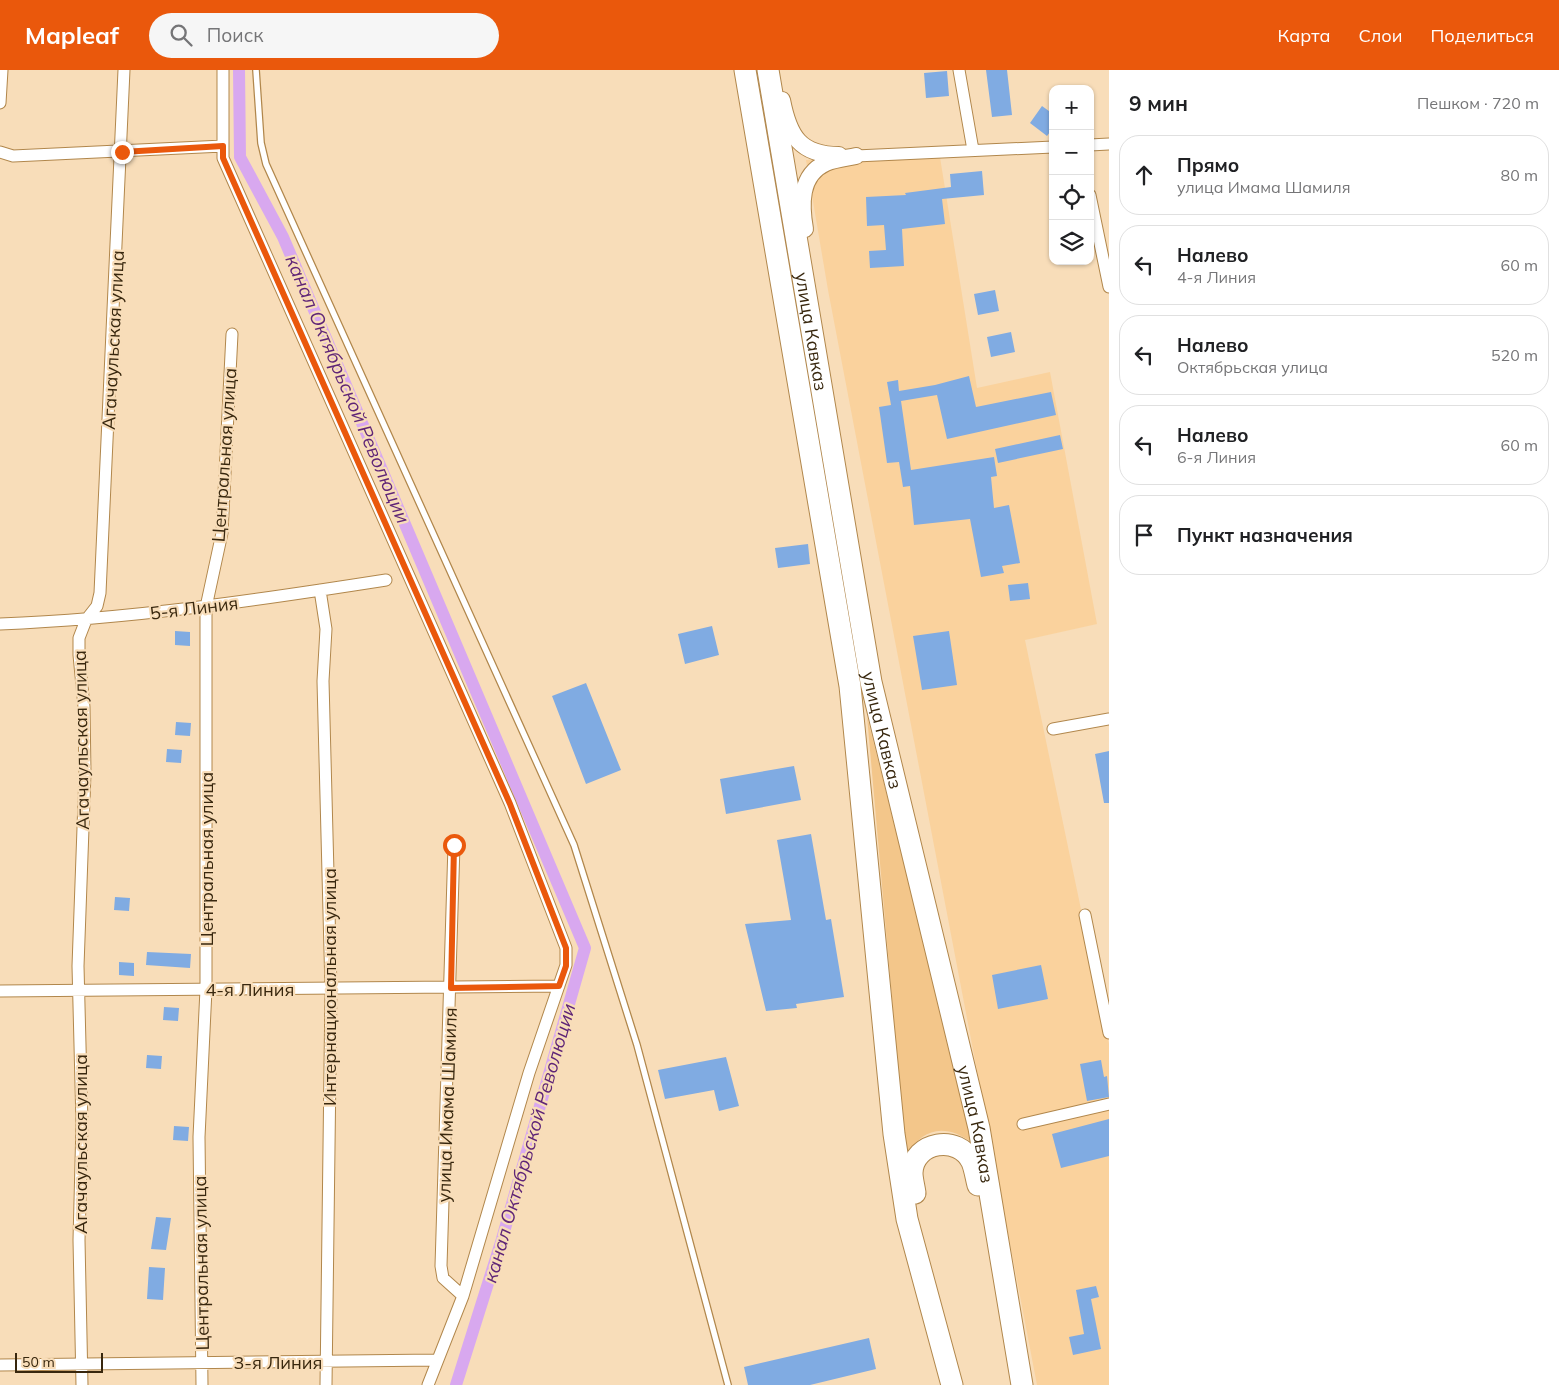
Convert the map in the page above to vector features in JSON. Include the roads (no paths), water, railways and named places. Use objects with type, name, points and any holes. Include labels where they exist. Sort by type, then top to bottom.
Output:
[{"type":"highway","name":"улица Кавказ","points":[[745,70],[850,686],[894,1134],[907,1220],[934,1324]]},
{"type":"highway","name":"улица Кавказ","points":[[768,70],[871,682],[979,1128],[1022,1385]]},
{"type":"highway","points":[[952,1385],[934,1324],[912,1172],[916,1159],[925,1149],[937,1144],[951,1145],[962,1150],[972,1161],[1012,1319]]},
{"type":"street","points":[[0,103],[2,70]]},
{"type":"street","name":"Агачаульская улица","points":[[82,1385],[79,1240],[82,1124],[79,990],[85,773],[84,708],[78,655],[80,638],[86,620],[97,606],[100,593],[122,152],[124,70]]},
{"type":"street","points":[[223,70],[223,158],[510,804],[566,948],[566,966],[529,1072],[463,1296],[428,1385]]},
{"type":"street","points":[[776,70],[787,120],[793,134],[800,143],[816,154],[856,156],[1049,147]]},
{"type":"street","points":[[959,70],[973,150]]},
{"type":"street","points":[[1094,145],[1109,144]]},
{"type":"street","points":[[0,152],[13,156],[223,146]]},
{"type":"street","points":[[811,330],[816,308],[802,210],[806,181],[814,171],[825,164],[856,156]]},
{"type":"street","points":[[1094,217],[1109,287]]},
{"type":"street","points":[[1096,228],[1109,228]]},
{"type":"street","name":"Центральная улица","points":[[202,1385],[200,1137],[206,989],[206,607],[222,533],[232,334]]},
{"type":"street","name":"5-я Линия","points":[[0,624],[86,620],[206,607],[386,580]]},
{"type":"street","name":"Интернациональная улица","points":[[320,590],[326,629],[323,681],[331,989],[326,1385]]},
{"type":"street","points":[[1053,729],[1109,719]]},
{"type":"street","name":"улица Имама Шамиля","points":[[454,845],[441,1266],[444,1278],[463,1296]]},
{"type":"street","points":[[1085,915],[1109,1033]]},
{"type":"street","name":"4-я Линия","points":[[0,991],[559,986]]},
{"type":"street","points":[[1023,1124],[1109,1104]]},
{"type":"street","name":"3-я Линия","points":[[0,1365],[437,1360]]},
{"type":"lane","points":[[256,70],[261,142],[266,164],[574,844],[637,1045],[728,1385]]},
{"type":"waterway","name":"канал Октябрьской Революции","points":[[239,70],[240,157],[283,237],[585,948],[502,1239],[456,1385]]}]
